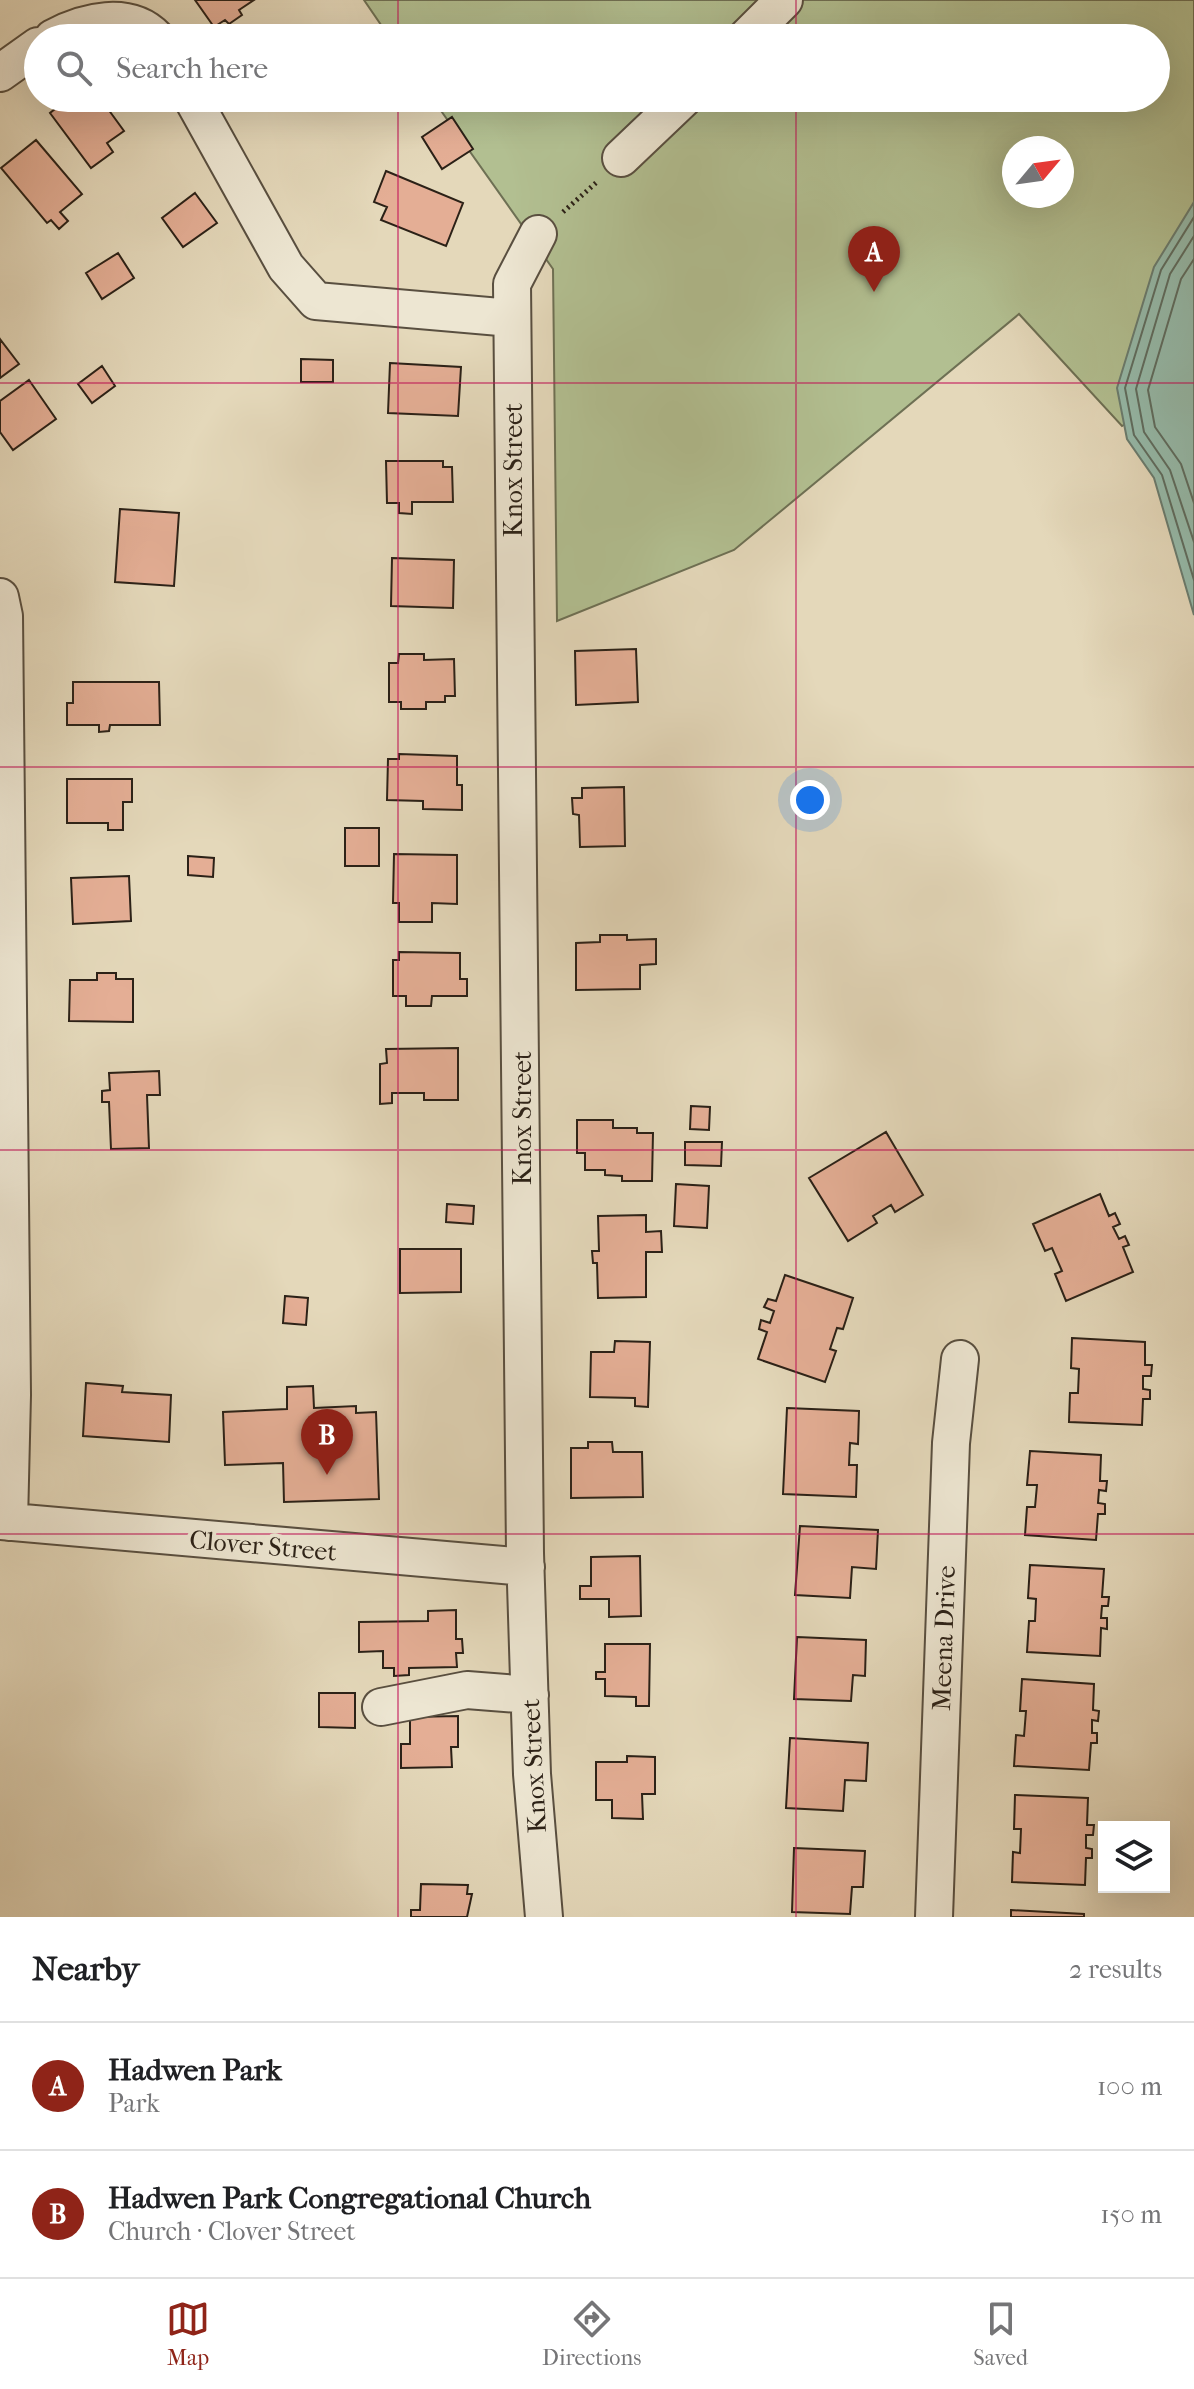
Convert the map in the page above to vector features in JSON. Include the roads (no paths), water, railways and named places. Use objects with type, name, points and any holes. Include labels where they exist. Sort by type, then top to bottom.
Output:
[{"type":"street","points":[[760,24],[784,0]]},
{"type":"street","points":[[90,24],[109,20],[122,24]]},
{"type":"street","points":[[0,73],[24,56]]},
{"type":"street","points":[[200,112],[279,255],[316,301],[512,318]]},
{"type":"street","points":[[621,158],[669,112]]},
{"type":"street","name":"Knox Street","points":[[538,234],[512,284],[512,318],[526,1567],[532,1774],[544,1917]]},
{"type":"street","points":[[0,597],[4,616],[12,1395],[4,1522]]},
{"type":"street","name":"Meena Drive","points":[[934,1917],[951,1443],[960,1359]]},
{"type":"street","name":"Clover Street","points":[[4,1522],[526,1567]]},
{"type":"street","points":[[381,1707],[467,1690],[530,1695]]},
{"type":"water","points":[[1194,202],[1194,615],[1154,478],[1127,439],[1117,388],[1154,267]]},
{"type":"place","name":"Hadwen Park","points":[[874,292]]},
{"type":"place","name":"Hadwen Park Congregational Church","points":[[327,1475]]}]
